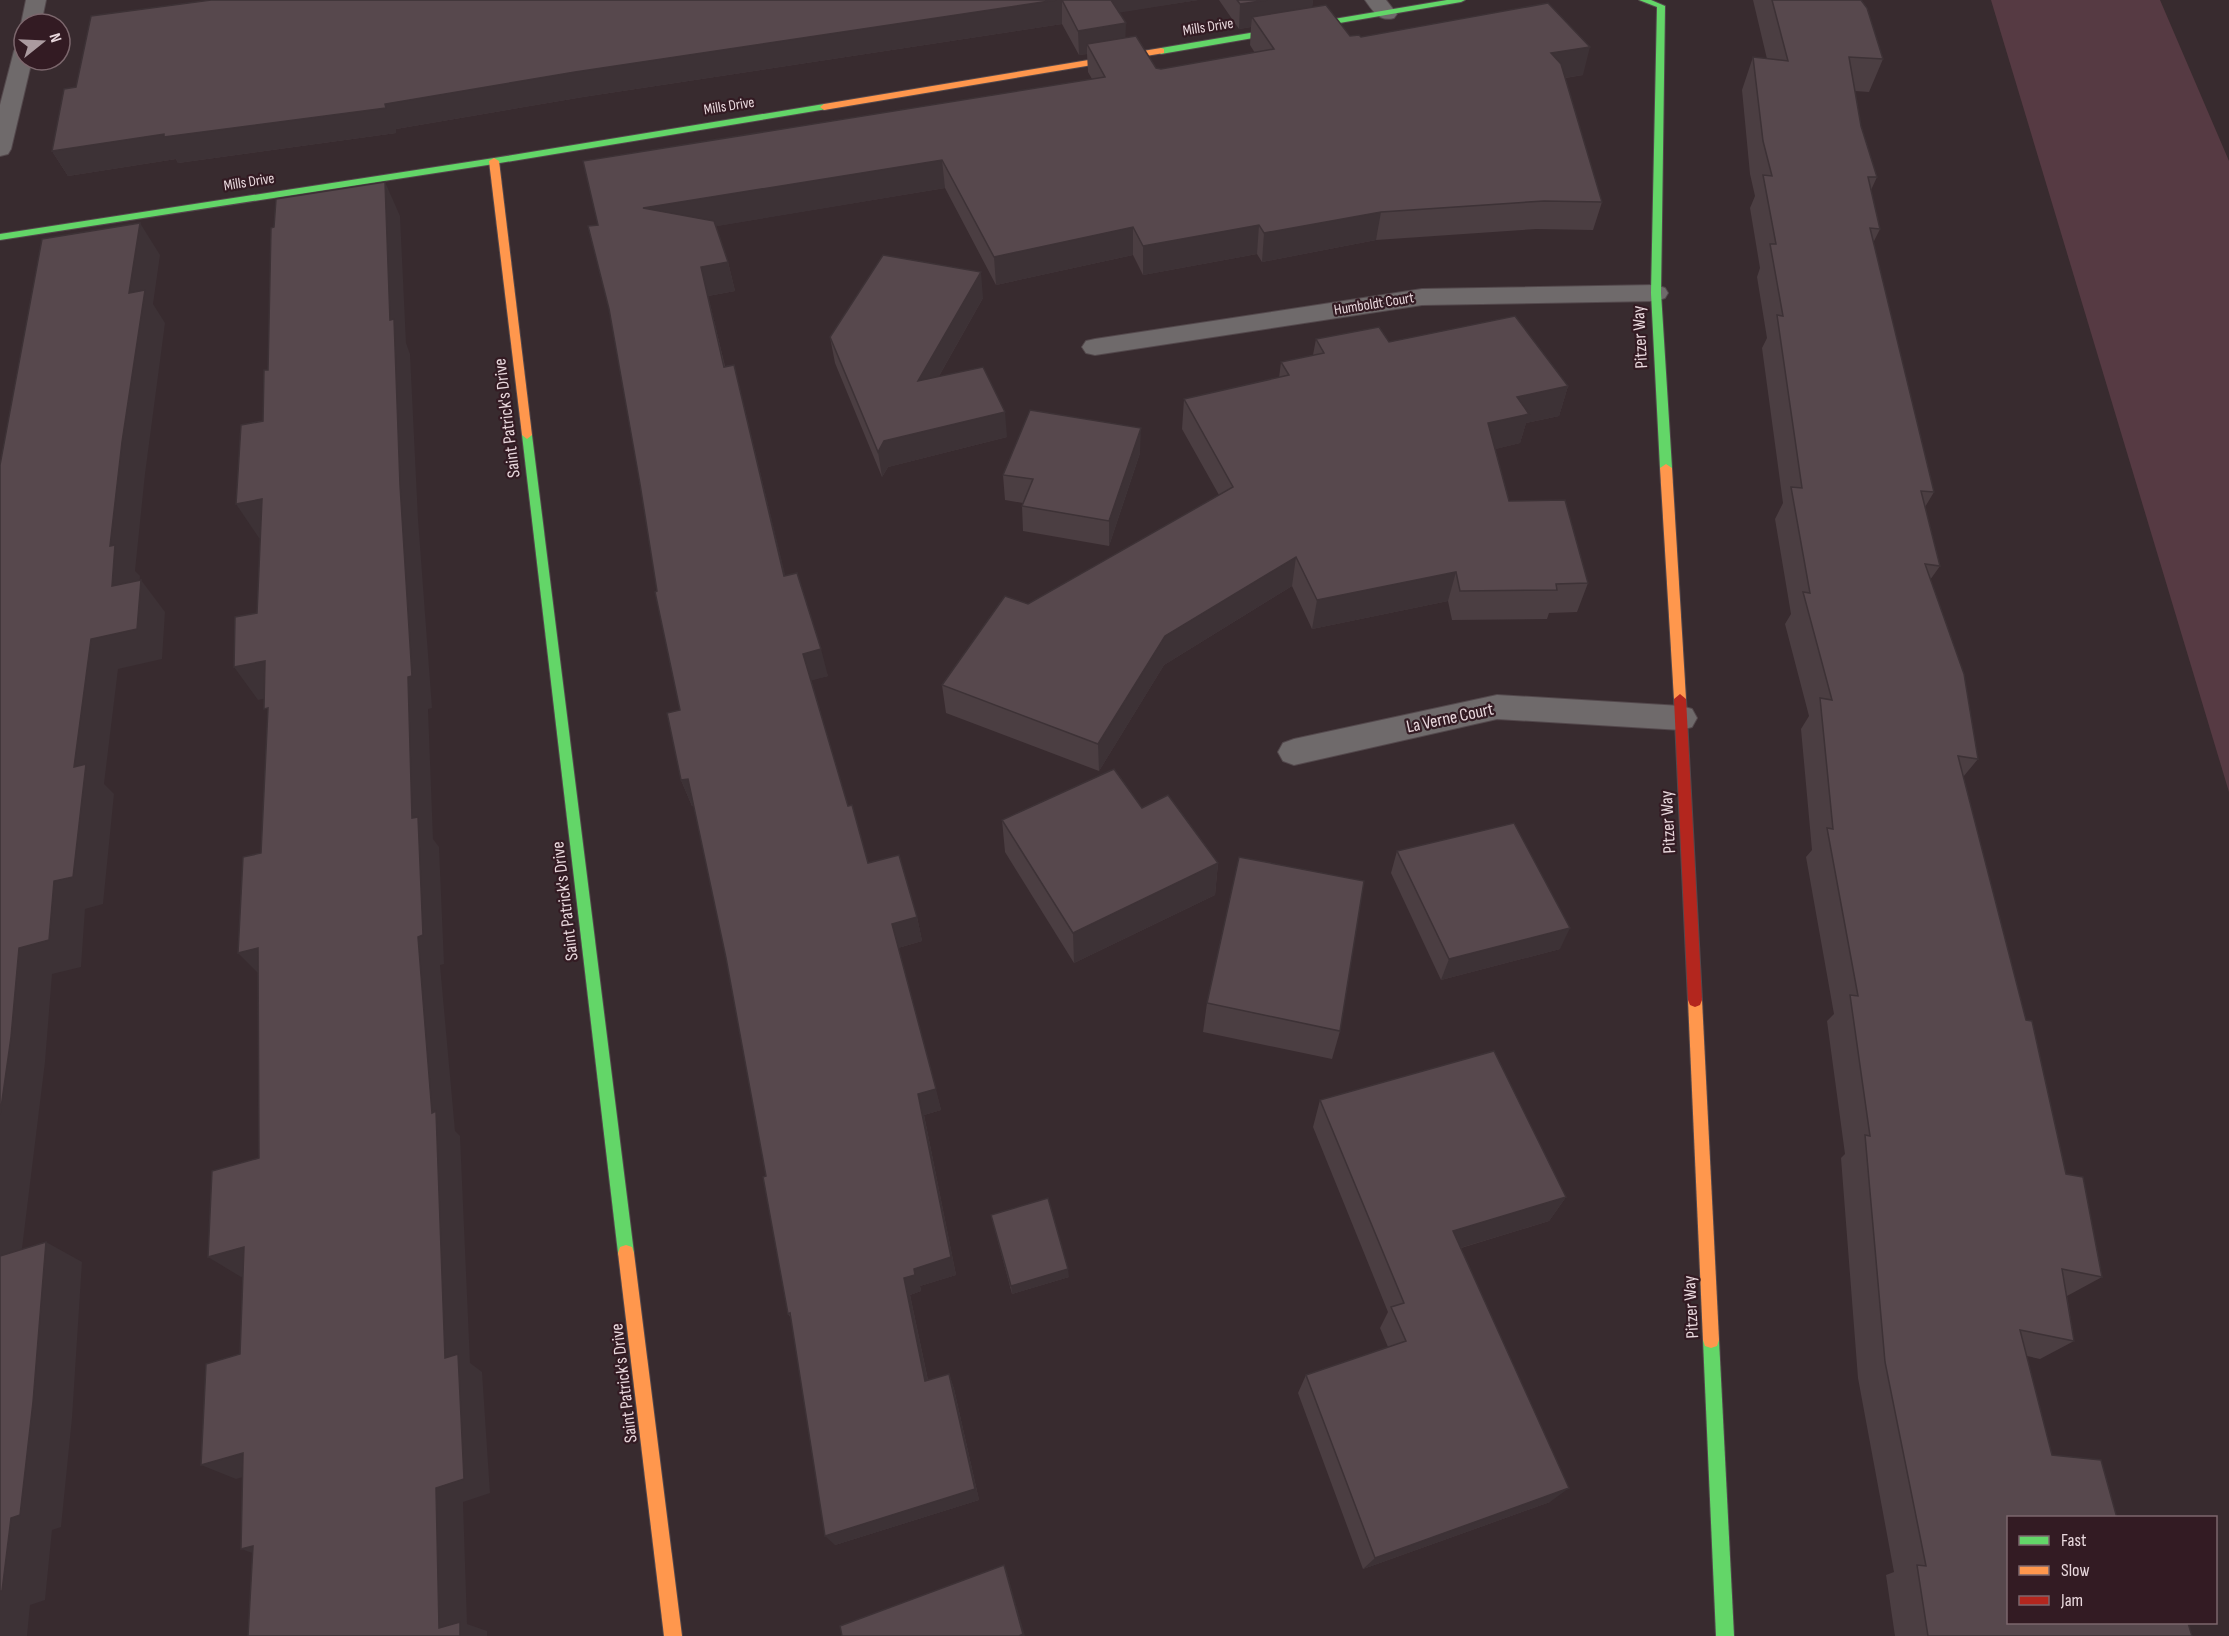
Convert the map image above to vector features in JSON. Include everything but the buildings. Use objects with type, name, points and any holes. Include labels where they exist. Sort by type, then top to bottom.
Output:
[{"type":"street","name":"Mills Drive","points":[[0,237],[494,161],[1381,7],[1461,0]]},
{"type":"street","name":"Pitzer Way","points":[[1643,0],[1661,6],[1656,293],[1681,718],[1725,1636]]},
{"type":"street","points":[[0,149],[19,72]]},
{"type":"street","name":"Saint Patrick's Drive","points":[[494,161],[673,1636]]},
{"type":"street","name":"Humboldt Court","points":[[1095,347],[1422,297],[1656,293]]},
{"type":"street","name":"La Verne Court","points":[[1294,752],[1497,707],[1681,718]]},
{"type":"shaded area","points":[[1991,0],[2160,0],[2229,161],[2229,792]]},
{"type":"traffic: fast","points":[[1161,51],[1461,0]]},
{"type":"traffic: fast","points":[[1643,0],[1661,6],[1656,293],[1666,468]]},
{"type":"traffic: fast","points":[[0,237],[494,161],[824,107]]},
{"type":"traffic: fast","points":[[527,435],[626,1253]]},
{"type":"traffic: fast","points":[[1711,1340],[1725,1636]]},
{"type":"traffic: slow","points":[[824,107],[1161,51]]},
{"type":"traffic: slow","points":[[494,161],[527,435]]},
{"type":"traffic: slow","points":[[1666,468],[1680,699]]},
{"type":"traffic: slow","points":[[1695,1000],[1711,1340]]},
{"type":"traffic: slow","points":[[626,1253],[673,1636]]},
{"type":"traffic: jam","points":[[1680,699],[1695,1000]]}]
